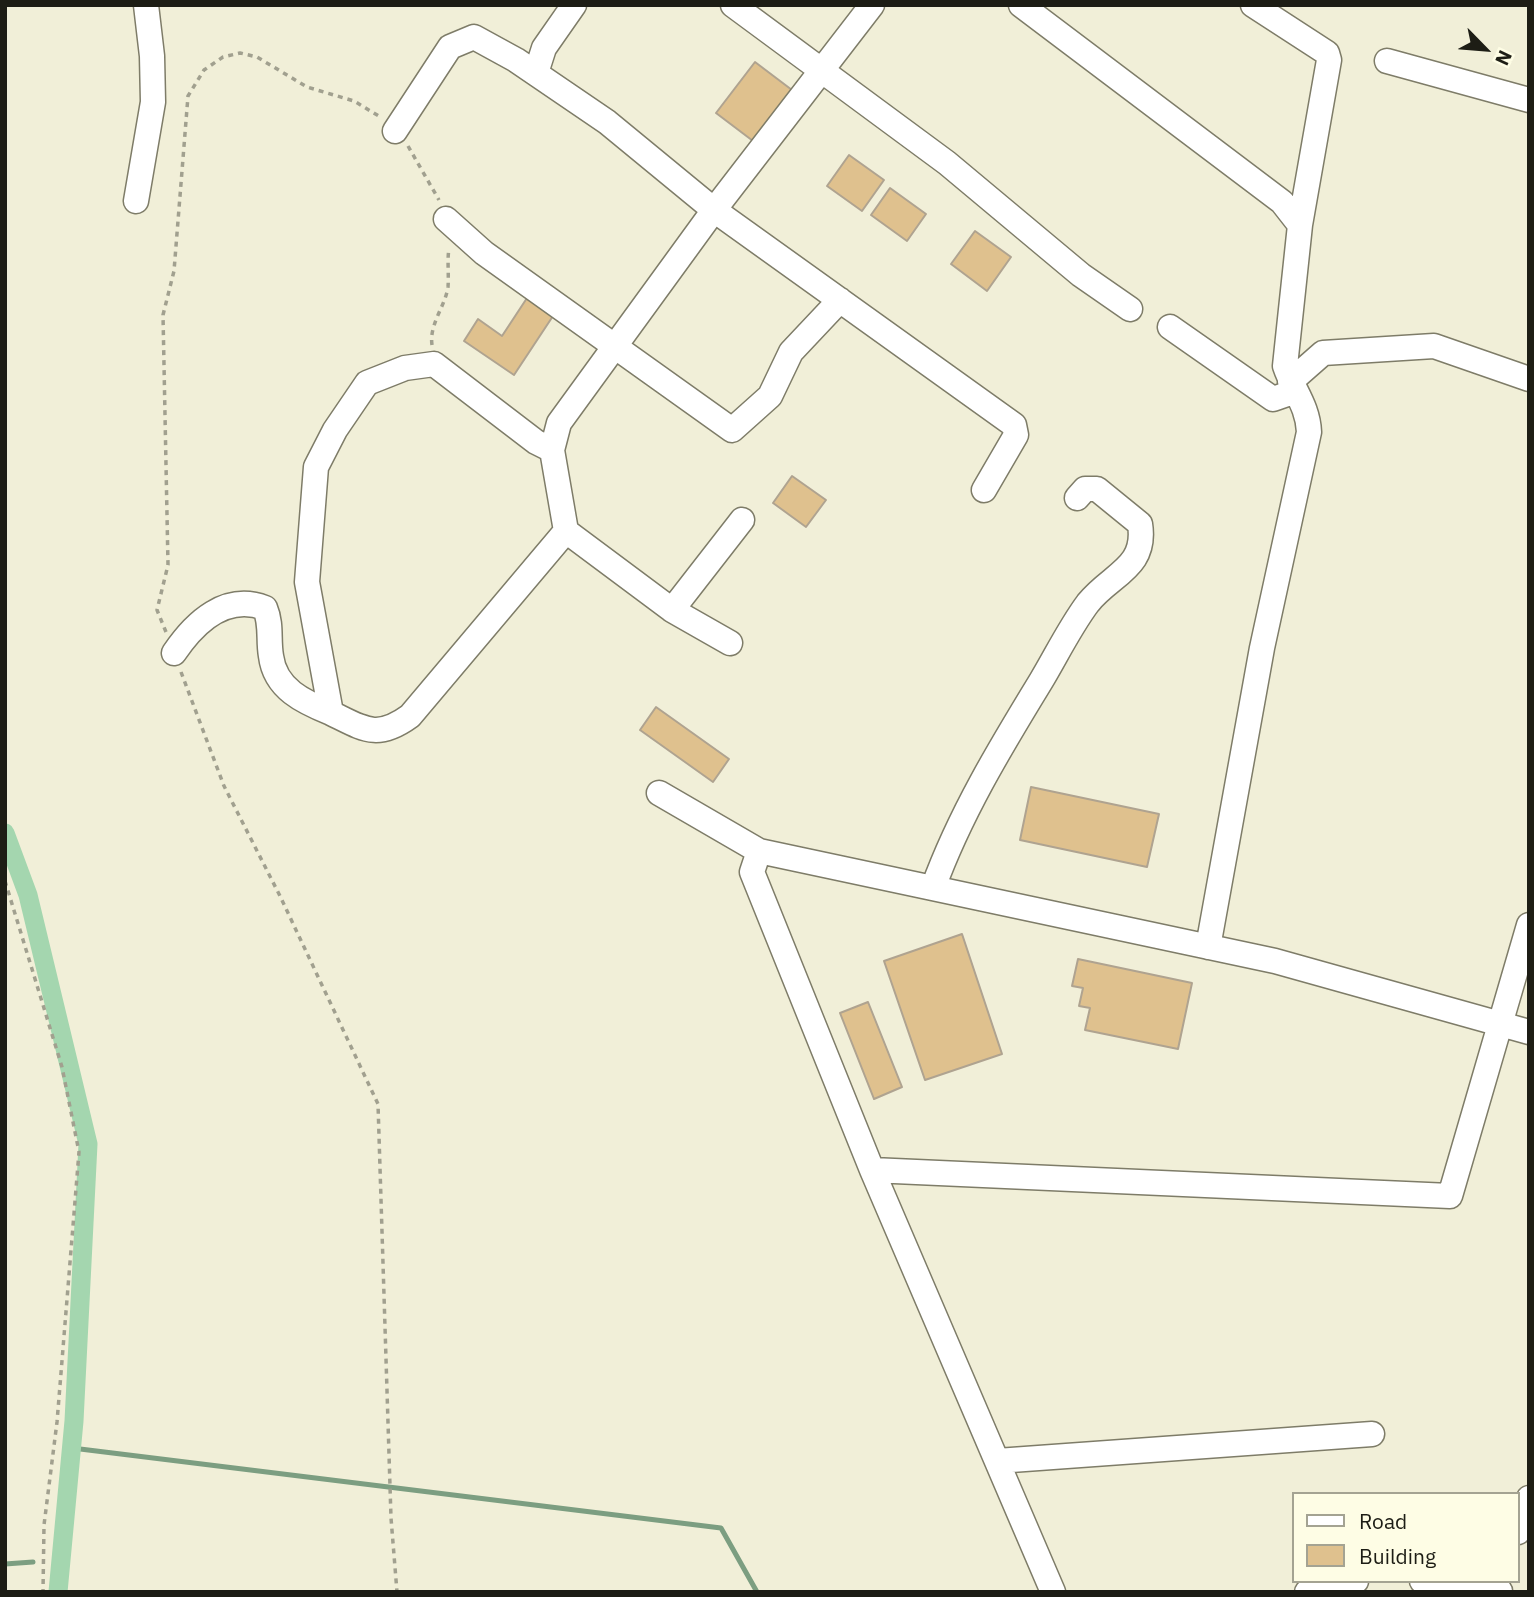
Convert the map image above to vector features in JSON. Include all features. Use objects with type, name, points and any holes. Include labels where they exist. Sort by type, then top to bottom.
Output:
[{"type":"street","points":[[136,201],[153,102],[152,56],[146,5]]},
{"type":"street","points":[[536,74],[544,48],[574,5]]},
{"type":"street","points":[[733,5],[947,163],[1081,275],[1130,309]]},
{"type":"street","points":[[730,643],[672,610],[566,530],[552,450],[559,423],[714,210],[872,5]]},
{"type":"street","points":[[1021,5],[1282,202],[1300,225]]},
{"type":"street","points":[[1208,947],[1262,648],[1309,432],[1308,412],[1285,366],[1300,225],[1329,60],[1327,53],[1253,5]]},
{"type":"street","points":[[396,131],[450,47],[474,37],[536,74],[607,122],[714,210],[1014,425],[1016,435],[984,490]]},
{"type":"street","points":[[1387,61],[1529,100]]},
{"type":"street","points":[[446,219],[484,253],[732,430],[770,396],[791,352],[840,300]]},
{"type":"street","points":[[1170,327],[1273,399],[1293,386],[1322,353],[1434,346],[1529,379]]},
{"type":"street","points":[[331,713],[307,582],[316,467],[335,430],[367,383],[405,368],[435,364],[536,442],[552,450]]},
{"type":"street","points":[[933,888],[950,842],[992,760],[1089,603],[1137,557],[1143,543],[1140,524],[1097,489],[1085,489],[1077,498]]},
{"type":"street","points":[[672,610],[741,520]]},
{"type":"street","points":[[174,653],[189,631],[222,607],[250,602],[265,608],[271,622],[271,658],[282,686],[306,703],[369,732],[393,728],[410,716],[566,530]]},
{"type":"street","points":[[659,793],[759,851],[1275,961],[1529,1032]]},
{"type":"street","points":[[759,851],[752,872],[872,1170],[1053,1592]]},
{"type":"street","points":[[872,1170],[1450,1196],[1498,1022],[1529,925]]},
{"type":"street","points":[[997,1461],[1372,1434]]},
{"type":"street","points":[[1520,1526],[1529,1498]]},
{"type":"street","points":[[1307,1592],[1347,1588],[1353,1583]]},
{"type":"street","points":[[1436,1583],[1500,1592]]},
{"type":"path","points":[[397,1592],[391,1518],[378,1104],[281,896],[224,786],[216,757],[158,610],[168,565],[163,315],[174,271],[188,96],[204,70],[223,57],[240,53],[257,57],[307,88],[354,101],[382,118],[412,150],[446,219],[451,238],[446,267],[448,286],[430,335],[435,364]]},
{"type":"path","points":[[5,881],[62,1067],[79,1153],[57,1422],[44,1525],[43,1592]]},
{"type":"building","points":[[755,62],[792,90],[753,141],[716,113]]},
{"type":"building","points":[[849,155],[884,180],[862,211],[827,186]]},
{"type":"building","points":[[890,188],[926,214],[907,241],[871,215]]},
{"type":"building","points":[[975,231],[1011,257],[987,291],[951,264]]},
{"type":"building","points":[[527,298],[553,316],[514,375],[464,341],[478,319],[502,336]]},
{"type":"building","points":[[792,476],[826,500],[806,527],[773,503]]},
{"type":"building","points":[[656,707],[729,759],[713,782],[640,730]]},
{"type":"building","points":[[1031,787],[1159,814],[1147,867],[1020,840]]},
{"type":"building","points":[[962,934],[1002,1054],[925,1080],[884,961]]},
{"type":"building","points":[[1078,959],[1192,983],[1178,1049],[1085,1030],[1090,1008],[1079,1006],[1083,988],[1072,986]]},
{"type":"building","points":[[868,1002],[902,1087],[874,1099],[840,1013]]},
{"type":"waterway","points":[[5,833],[28,895],[88,1144],[74,1421],[58,1592]]},
{"type":"waterway","points":[[72,1448],[721,1528],[757,1592]]},
{"type":"waterway","points":[[5,1564],[33,1562]]}]
